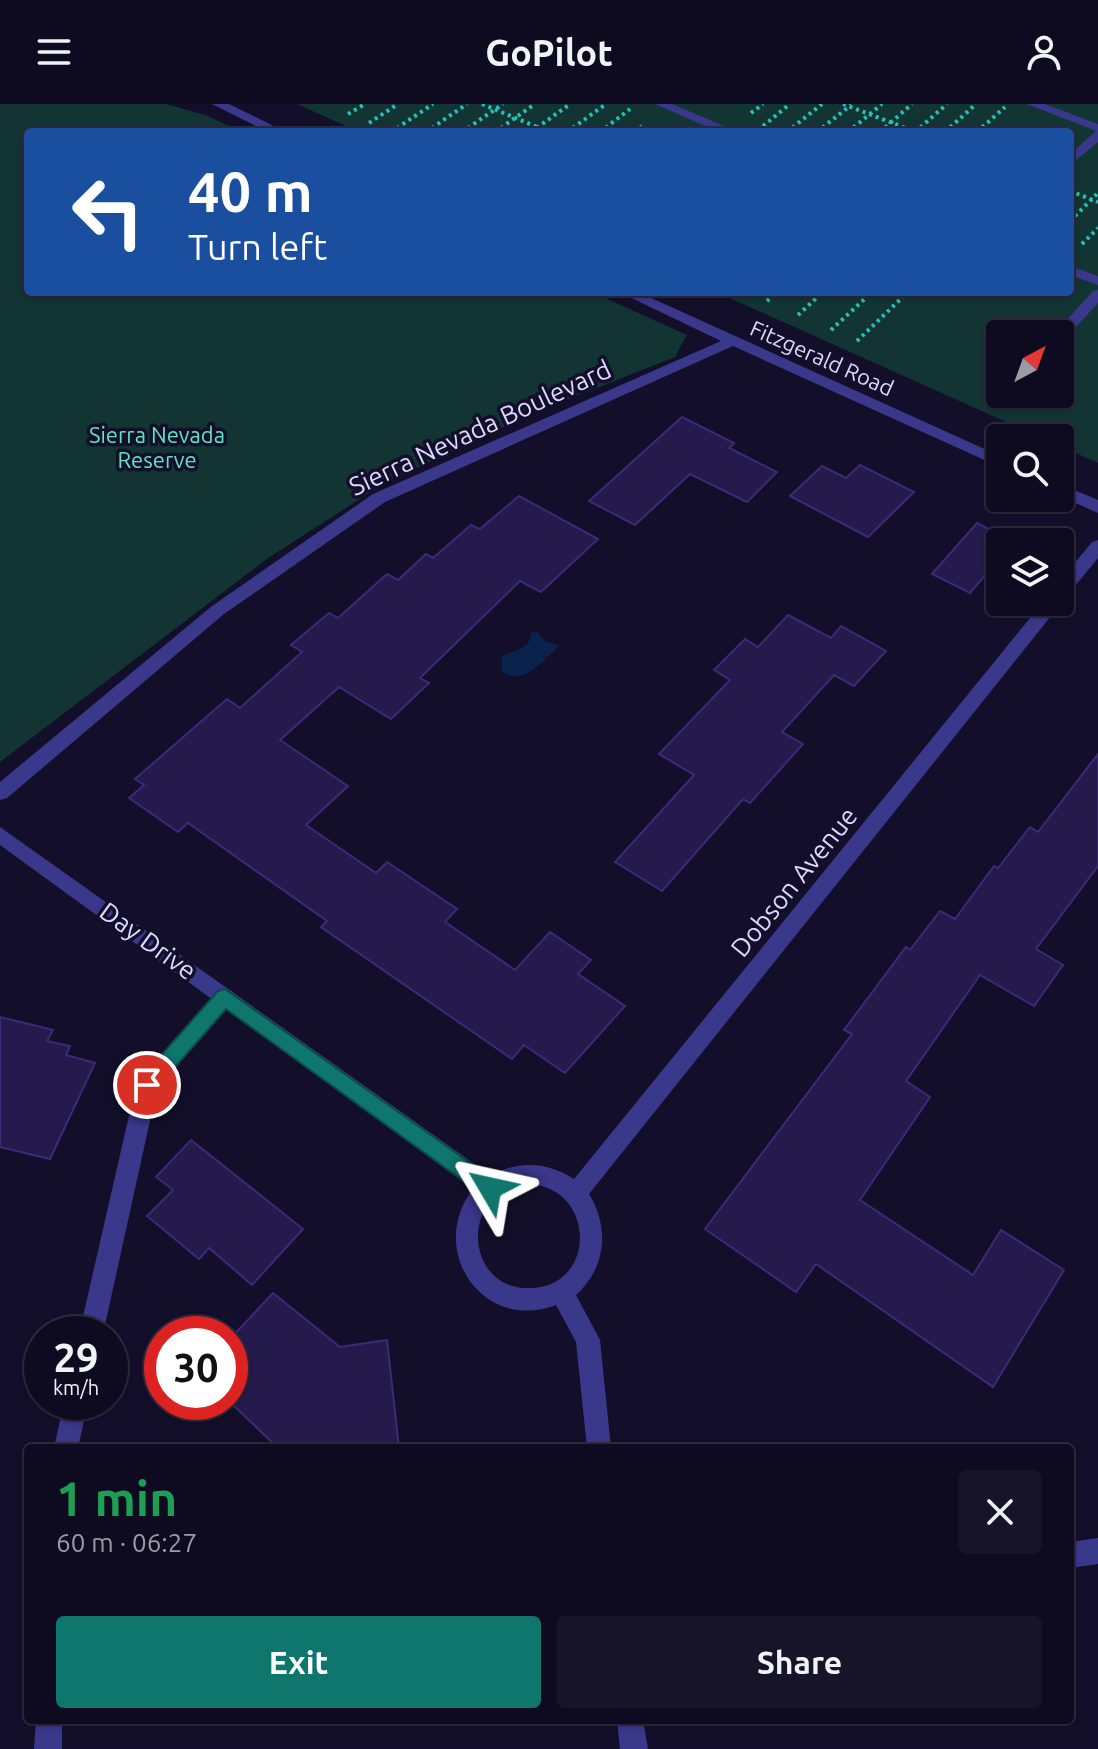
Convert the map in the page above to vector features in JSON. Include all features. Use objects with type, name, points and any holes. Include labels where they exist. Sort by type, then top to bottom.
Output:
[{"type":"street","points":[[218,104],[270,128]]},
{"type":"street","points":[[661,104],[721,128]]},
{"type":"street","points":[[1033,104],[1098,128]]},
{"type":"street","points":[[1074,157],[1098,135]]},
{"type":"street","points":[[1074,272],[1098,281]]},
{"type":"street","points":[[1074,321],[1098,294]]},
{"type":"street","name":"Fitzgerald Road","points":[[635,296],[986,456]]},
{"type":"street","name":"Sierra Nevada Boulevard","points":[[0,793],[218,610],[379,498],[733,341]]},
{"type":"street","points":[[1074,496],[1098,507]]},
{"type":"street","points":[[1074,576],[1098,546]]},
{"type":"street","name":"Dobson Avenue","points":[[575,1194],[1042,616]]},
{"type":"street","name":"Day Drive","points":[[0,835],[490,1188]]},
{"type":"street","points":[[95,1316],[147,1085],[225,997]]},
{"type":"street","points":[[525,1176],[543,1177],[560,1183],[575,1194],[590,1218],[593,1246],[582,1271],[561,1291],[540,1298],[518,1298],[497,1291],[480,1279],[469,1261],[464,1241],[466,1221],[475,1203],[490,1188],[525,1176]]},
{"type":"street","points":[[561,1291],[588,1340],[599,1444]]},
{"type":"street","points":[[67,1444],[72,1420]]},
{"type":"street","points":[[1074,1554],[1098,1551]]},
{"type":"street","points":[[48,1749],[49,1724]]},
{"type":"street","points":[[631,1724],[634,1749]]},
{"type":"path","points":[[348,114],[365,104]]},
{"type":"path","points":[[369,123],[398,104]]},
{"type":"path","points":[[397,128],[433,104]]},
{"type":"path","points":[[432,128],[467,104]]},
{"type":"path","points":[[482,104],[537,127],[570,104]]},
{"type":"path","points":[[468,128],[503,104]]},
{"type":"path","points":[[501,128],[535,104]]},
{"type":"path","points":[[573,128],[606,104]]},
{"type":"path","points":[[605,128],[637,104]]},
{"type":"path","points":[[761,128],[790,104]]},
{"type":"path","points":[[792,128],[822,104]]},
{"type":"path","points":[[843,104],[904,128]]},
{"type":"path","points":[[853,128],[882,104]]},
{"type":"path","points":[[885,128],[912,104]]},
{"type":"path","points":[[920,128],[947,104]]},
{"type":"path","points":[[949,128],[976,104]]},
{"type":"path","points":[[982,128],[1009,104]]},
{"type":"path","points":[[822,128],[850,105]]},
{"type":"path","points":[[1074,193],[1098,202]]},
{"type":"path","points":[[1074,217],[1098,193]]},
{"type":"path","points":[[767,301],[773,296]]},
{"type":"path","points":[[798,315],[819,296]]},
{"type":"path","points":[[831,330],[868,296]]},
{"type":"path","points":[[857,341],[904,296]]},
{"type":"green space","name":"Sierra Nevada Reserve","points":[[0,104],[166,104],[205,115],[234,128],[24,128],[24,296],[601,296],[687,335],[675,357],[531,414],[385,483],[268,558],[0,762]]},
{"type":"green space","points":[[297,104],[1098,104],[1098,463],[1074,452],[1074,424],[1011,424],[725,296],[1074,296],[1074,128],[350,128]]},
{"type":"water","points":[[538,632],[545,641],[559,646],[526,674],[518,676],[502,672],[502,656],[521,649],[528,643],[531,633]]},
{"type":"building","points":[[682,417],[734,443],[729,448],[777,472],[747,502],[690,474],[635,525],[589,501]]},
{"type":"building","points":[[860,465],[914,492],[868,537],[790,496],[822,466],[846,478]]},
{"type":"building","points":[[519,496],[598,539],[541,592],[520,581],[420,678],[429,683],[391,719],[339,687],[280,740],[348,786],[306,825],[376,873],[387,862],[457,909],[445,922],[515,970],[550,932],[591,960],[578,974],[625,1006],[565,1073],[524,1045],[512,1059],[321,927],[327,921],[188,823],[178,832],[129,798],[144,785],[135,779],[227,699],[240,708],[302,652],[291,645],[329,613],[338,618],[387,574],[398,580],[426,554],[433,558],[471,525],[480,529]]},
{"type":"building","points":[[977,523],[987,528],[986,574],[970,593],[932,574]]},
{"type":"building","points":[[788,615],[831,638],[841,626],[886,651],[854,686],[834,675],[782,732],[803,744],[750,803],[743,799],[662,891],[615,862],[694,775],[659,754],[730,680],[714,670],[745,639],[758,647]]},
{"type":"building","points":[[1098,754],[1098,866],[1036,949],[1063,965],[1034,1006],[980,975],[906,1081],[930,1097],[860,1200],[973,1275],[1001,1230],[1064,1270],[993,1387],[816,1264],[796,1292],[705,1229],[852,1034],[844,1030],[906,947],[910,950],[940,911],[955,919],[994,866],[998,868],[1030,827],[1038,832]]},
{"type":"building","points":[[0,1017],[53,1030],[47,1041],[70,1046],[66,1055],[95,1063],[50,1159],[0,1147]]},
{"type":"building","points":[[191,1140],[303,1229],[252,1285],[209,1248],[199,1259],[147,1216],[173,1190],[156,1177]]},
{"type":"building","points":[[273,1293],[340,1347],[387,1340],[399,1444],[274,1444],[248,1419],[248,1320]]},
{"type":"route","points":[[147,1085],[225,997],[490,1188]]}]
